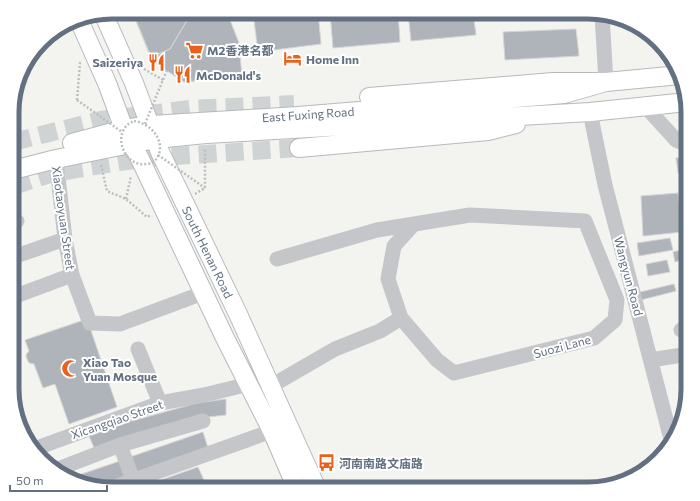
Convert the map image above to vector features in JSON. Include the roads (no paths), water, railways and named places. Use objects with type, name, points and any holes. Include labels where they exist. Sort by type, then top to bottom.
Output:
[{"type":"main road","name":"South Henan Road","points":[[105,20],[152,136],[238,314],[315,482]]},
{"type":"main road","name":"South Henan Road","points":[[81,24],[107,83],[126,135],[141,161],[203,293],[272,431],[294,482]]},
{"type":"main road","name":"East Fuxing Road","points":[[294,104],[553,82],[606,82],[673,76]]},
{"type":"main road","name":"East Fuxing Road","points":[[152,136],[298,116],[564,94],[606,82]]},
{"type":"main road","name":"East Fuxing Road","points":[[19,157],[126,135],[152,136],[206,134],[590,112],[680,103]]},
{"type":"main road","name":"East Fuxing Road","points":[[299,148],[488,132],[551,114]]},
{"type":"main road","name":"East Fuxing Road","points":[[19,168],[97,150],[126,135]]},
{"type":"street","points":[[602,20],[606,82]]},
{"type":"street","points":[[645,106],[676,140],[681,142]]},
{"type":"street","name":"Wangyun Road","points":[[590,112],[605,186],[669,433]]},
{"type":"street","name":"Xiaotaoyuan Street","points":[[56,159],[65,239],[72,275],[90,324],[120,324],[203,293]]},
{"type":"street","name":"Suozi Lane","points":[[277,259],[377,230],[414,224],[470,215],[585,221],[617,300],[615,320],[594,338],[454,373],[437,360],[401,318],[388,279],[394,246],[414,224]]},
{"type":"street","points":[[19,256],[65,239]]},
{"type":"street","points":[[19,295],[72,275]]},
{"type":"street","points":[[271,386],[335,349],[380,331],[401,318]]},
{"type":"street","points":[[138,349],[160,403]]},
{"type":"street","points":[[651,360],[681,355]]},
{"type":"street","name":"Xicangqiao Street","points":[[39,447],[160,403],[204,396],[249,384]]},
{"type":"street","points":[[62,468],[120,445],[204,421]]},
{"type":"street","points":[[139,482],[272,431]]},
{"type":"street","points":[[120,445],[133,482]]},
{"type":"tunnel","points":[[19,140],[101,120],[190,109],[294,104]]},
{"type":"tunnel","points":[[19,184],[53,173],[119,162],[159,157],[299,148]]},
{"type":"place","name":"M2香港名都","points":[[194,50]]},
{"type":"place","name":"Home Inn","points":[[293,59]]},
{"type":"place","name":"Saizeriya","points":[[156,62]]},
{"type":"place","name":"McDonald's","points":[[183,75]]},
{"type":"place","name":"Xiao Tao Yuan Mosque","points":[[70,369]]},
{"type":"place","name":"河南南路文庙路","points":[[326,463]]}]
